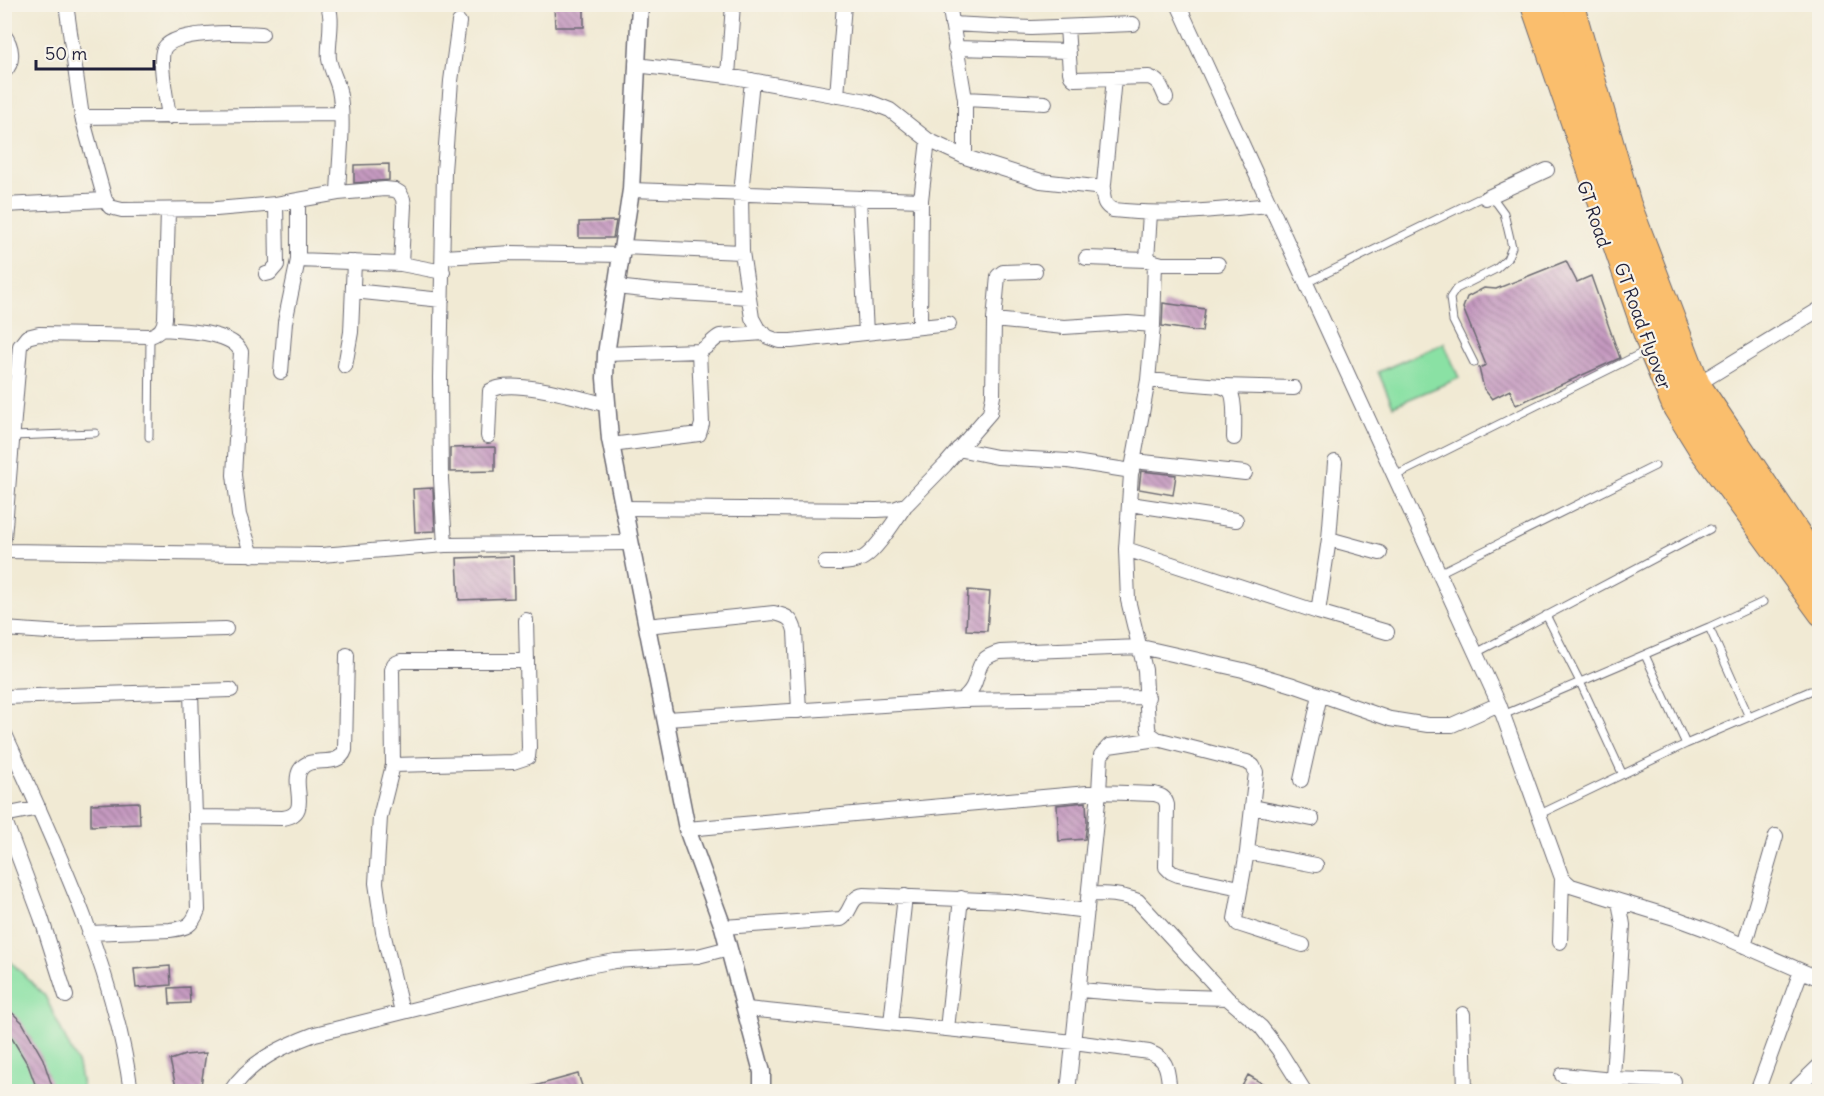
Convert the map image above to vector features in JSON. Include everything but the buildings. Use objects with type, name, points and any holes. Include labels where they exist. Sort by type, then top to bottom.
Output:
[{"type":"main road","name":"GT Road","points":[[1521,4],[1642,353],[1667,410],[1696,458],[1820,626]]},
{"type":"main road","name":"GT Road Flyover","points":[[1531,4],[1652,357],[1674,409],[1700,451],[1820,615]]},
{"type":"main road","name":"GT Road Flyover","points":[[1551,4],[1669,350],[1691,400],[1716,441],[1820,583]]},
{"type":"main road","name":"GT Road","points":[[1573,4],[1630,203],[1698,383],[1819,561]]},
{"type":"street","points":[[66,4],[82,117],[105,200],[110,207],[122,210],[168,211],[216,209],[276,204],[338,193],[395,190],[400,193],[404,206],[401,264]]},
{"type":"street","points":[[327,4],[330,8],[329,58],[339,90],[341,114],[338,193]]},
{"type":"street","points":[[640,4],[631,190],[606,354],[605,378],[611,446],[687,829],[723,927],[747,1009],[762,1072],[762,1092]]},
{"type":"street","points":[[728,76],[733,4]]},
{"type":"street","points":[[837,96],[844,4]]},
{"type":"street","points":[[949,4],[965,99],[964,157]]},
{"type":"street","points":[[1178,4],[1501,709],[1562,878],[1560,942]]},
{"type":"street","points":[[445,544],[440,378],[444,171],[451,81],[459,22]]},
{"type":"street","points":[[952,24],[1030,28],[1133,24]]},
{"type":"street","points":[[1067,27],[1070,72],[1074,79],[1149,77],[1160,84],[1166,98]]},
{"type":"street","points":[[4,34],[8,41],[11,61],[8,70],[4,72]]},
{"type":"street","points":[[169,117],[162,62],[166,45],[171,41],[190,36],[261,34]]},
{"type":"street","points":[[956,48],[1069,51]]},
{"type":"street","points":[[636,65],[728,76],[867,101],[890,110],[928,140],[964,157],[1041,181],[1104,188]]},
{"type":"street","points":[[1114,78],[1104,188],[1104,201],[1107,207],[1113,210],[1150,213],[1213,211],[1270,204]]},
{"type":"street","points":[[752,80],[741,194],[742,252],[752,318],[758,329],[779,340],[791,341],[948,324]]},
{"type":"street","points":[[965,99],[1045,103]]},
{"type":"street","points":[[82,117],[341,114]]},
{"type":"street","points":[[921,327],[921,200],[928,140]]},
{"type":"street","points":[[1486,198],[1547,170]]},
{"type":"street","points":[[631,190],[921,200]]},
{"type":"street","points":[[859,198],[866,333]]},
{"type":"street","points":[[4,205],[105,200]]},
{"type":"street","points":[[281,372],[285,322],[298,260],[298,200]]},
{"type":"street","points":[[266,274],[277,265],[276,204]]},
{"type":"street","points":[[4,538],[20,345],[27,337],[39,334],[150,336],[157,334],[162,329],[165,318],[168,211]]},
{"type":"street","points":[[1150,213],[1153,325],[1148,380],[1133,466],[1126,549],[1128,600],[1145,670],[1148,728],[1150,734],[1157,739],[1247,762],[1253,766],[1256,772],[1253,807],[1235,919],[1238,924],[1303,945]]},
{"type":"street","points":[[444,257],[512,252],[742,252]]},
{"type":"street","points":[[1086,258],[1218,264]]},
{"type":"street","points":[[298,260],[401,264],[443,272]]},
{"type":"street","points":[[345,366],[351,332],[354,262]]},
{"type":"street","points":[[825,563],[849,562],[861,559],[870,552],[907,504],[990,413],[993,396],[994,320],[998,276],[1002,272],[1035,271]]},
{"type":"street","points":[[616,287],[749,297]]},
{"type":"street","points":[[353,291],[442,300]]},
{"type":"street","points":[[1698,383],[1820,309]]},
{"type":"street","points":[[994,320],[1064,327],[1128,323],[1153,325]]},
{"type":"street","points":[[162,329],[220,336],[239,347],[241,352],[234,475],[239,515],[252,555]]},
{"type":"street","points":[[606,354],[699,351],[720,336],[764,333]]},
{"type":"street","points":[[611,446],[699,434],[702,424],[699,351]]},
{"type":"street","points":[[1148,380],[1220,386],[1294,388]]},
{"type":"street","points":[[488,436],[490,391],[496,387],[507,386],[549,391],[607,405]]},
{"type":"street","points":[[1220,386],[1228,389],[1231,394],[1234,438]]},
{"type":"street","points":[[958,449],[997,457],[1245,473]]},
{"type":"street","points":[[1318,612],[1329,539],[1335,462]]},
{"type":"street","points":[[623,508],[877,510],[894,509],[907,504]]},
{"type":"street","points":[[1130,504],[1236,520]]},
{"type":"street","points":[[1329,539],[1380,553]]},
{"type":"street","points":[[4,551],[321,555],[445,544],[630,543]]},
{"type":"street","points":[[1126,549],[1318,612],[1387,632]]},
{"type":"street","points":[[646,626],[774,613],[784,615],[790,619],[795,631],[799,711]]},
{"type":"street","points":[[393,765],[513,762],[528,757],[526,620]]},
{"type":"street","points":[[4,629],[63,633],[226,629]]},
{"type":"street","points":[[961,700],[971,693],[980,664],[988,655],[1000,652],[1141,647],[1243,670],[1390,719],[1452,725],[1501,709]]},
{"type":"street","points":[[195,817],[283,818],[292,817],[296,813],[300,769],[312,762],[338,759],[343,756],[345,750],[347,655]]},
{"type":"street","points":[[402,1012],[383,932],[376,883],[380,817],[393,765],[392,670],[394,663],[401,661],[527,661]]},
{"type":"street","points":[[4,697],[231,690]]},
{"type":"street","points":[[89,933],[170,930],[184,928],[193,922],[198,910],[191,692]]},
{"type":"street","points":[[1301,780],[1320,695]]},
{"type":"street","points":[[666,719],[961,700],[1148,697]]},
{"type":"street","points":[[4,732],[63,864],[89,933],[113,1004],[131,1092]]},
{"type":"street","points":[[1068,1092],[1088,911],[1101,755],[1109,746],[1157,739]]},
{"type":"street","points":[[687,829],[1099,792],[1154,794],[1162,796],[1167,805],[1166,867],[1171,873],[1240,888]]},
{"type":"street","points":[[1253,807],[1312,819]]},
{"type":"street","points":[[39,808],[4,816],[41,917],[66,996]]},
{"type":"street","points":[[1744,945],[1776,836]]},
{"type":"street","points":[[1247,852],[1316,865]]},
{"type":"street","points":[[1562,878],[1571,886],[1678,919],[1820,979]]},
{"type":"street","points":[[1089,894],[1113,893],[1138,901],[1227,998],[1261,1028],[1278,1049],[1305,1092]]},
{"type":"street","points":[[723,927],[841,919],[848,914],[850,905],[858,896],[962,898],[1088,911]]},
{"type":"street","points":[[891,1023],[904,896]]},
{"type":"street","points":[[946,1029],[962,898]]},
{"type":"street","points":[[1612,1084],[1623,925],[1620,901]]},
{"type":"street","points":[[230,1092],[259,1060],[288,1044],[315,1034],[597,964],[698,956],[729,948]]},
{"type":"street","points":[[1757,1092],[1801,971]]},
{"type":"street","points":[[1080,990],[1154,996],[1227,998]]},
{"type":"street","points":[[747,1009],[1074,1042],[1149,1052],[1166,1062],[1170,1092]]},
{"type":"street","points":[[1463,1014],[1465,1092]]},
{"type":"street","points":[[1792,1092],[1820,1065]]},
{"type":"street","points":[[1562,1075],[1612,1084],[1674,1081]]},
{"type":"lane","points":[[1306,283],[1478,199],[1486,198],[1496,202],[1504,213],[1512,247],[1507,259],[1496,269],[1456,289],[1450,298],[1453,321],[1474,363]]},
{"type":"lane","points":[[149,437],[150,336]]},
{"type":"lane","points":[[1395,476],[1642,353]]},
{"type":"lane","points":[[12,436],[95,433]]},
{"type":"lane","points":[[1439,573],[1655,466]]},
{"type":"lane","points":[[1476,653],[1710,529]]},
{"type":"lane","points":[[1501,709],[1580,682],[1763,602]]},
{"type":"lane","points":[[1546,615],[1622,773]]},
{"type":"lane","points":[[1709,627],[1749,717]]},
{"type":"lane","points":[[1645,655],[1686,744]]},
{"type":"lane","points":[[1540,814],[1622,773],[1810,691]]},
{"type":"green space","points":[[1444,343],[1459,378],[1393,406],[1378,372]]},
{"type":"green space","points":[[4,955],[45,996],[78,1065],[83,1091],[5,1091]]}]
